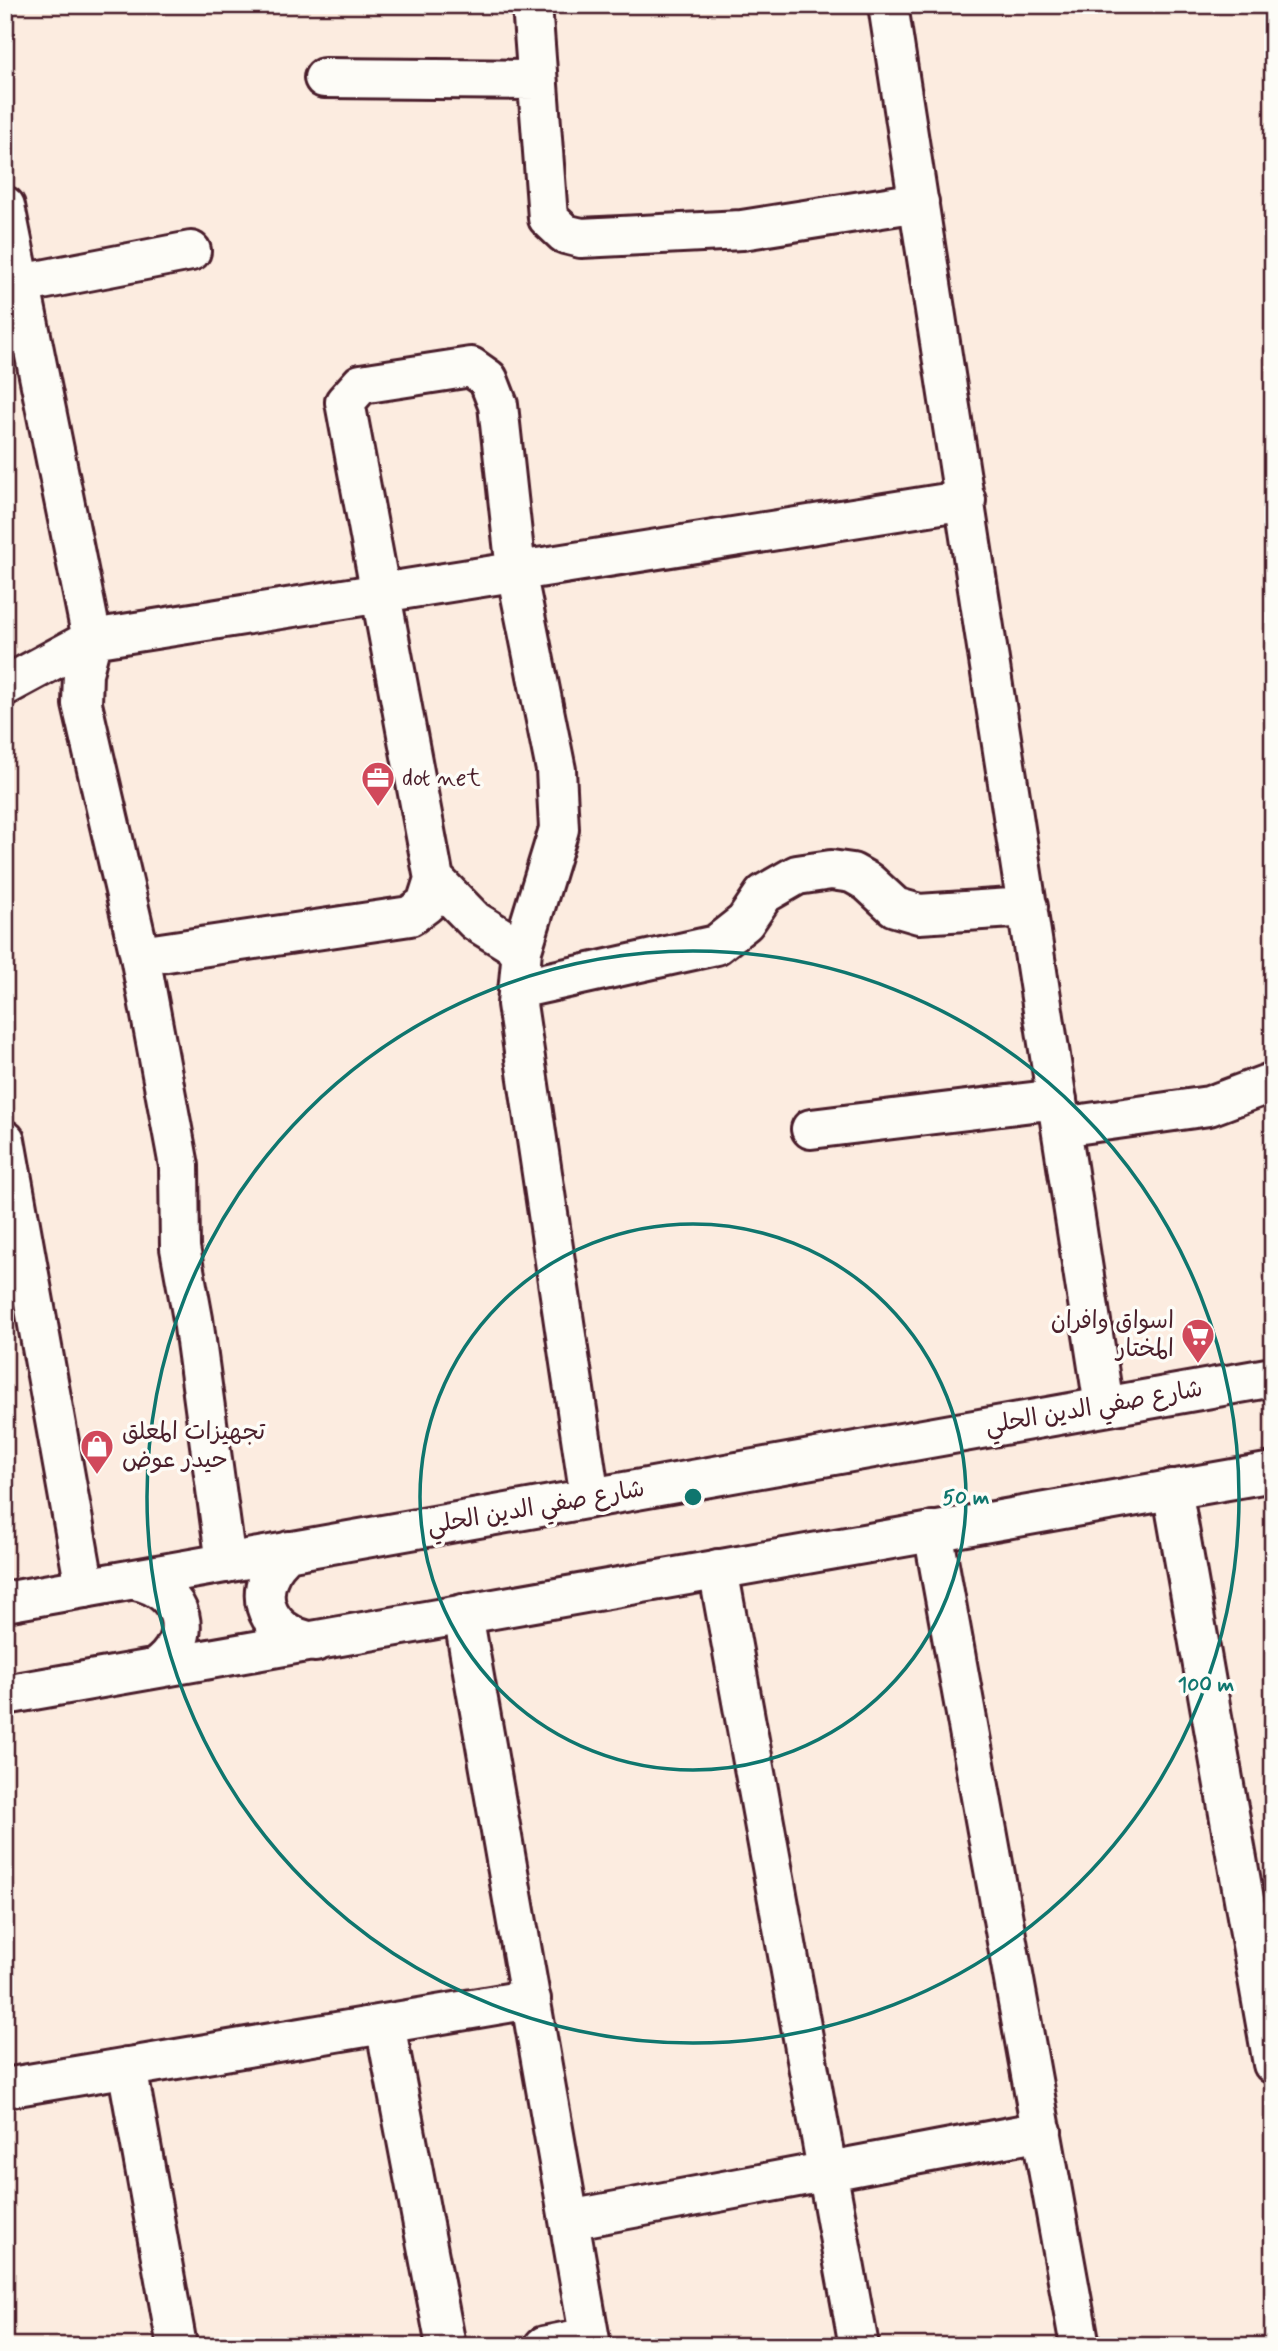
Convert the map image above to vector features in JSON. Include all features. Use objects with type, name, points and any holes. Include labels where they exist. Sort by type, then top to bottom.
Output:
[{"type":"street","points":[[531,5],[548,218],[565,234],[581,238],[742,230],[919,202]]},
{"type":"street","points":[[888,5],[967,500],[1104,1406]]},
{"type":"street","points":[[324,78],[537,80]]},
{"type":"street","points":[[5,206],[92,639],[83,673],[82,704],[140,956],[179,1166],[180,1248],[193,1319],[226,1563]]},
{"type":"street","points":[[21,284],[191,251]]},
{"type":"street","points":[[140,956],[410,916],[425,904],[434,879],[345,402],[361,384],[471,367],[488,379],[498,405],[516,571],[556,770],[559,829],[522,950],[518,989],[519,1018],[590,1498]]},
{"type":"street","points":[[5,685],[92,639],[967,500]]},
{"type":"street","points":[[518,989],[716,945],[745,922],[764,894],[797,875],[831,870],[852,873],[895,907],[919,914],[1028,907]]},
{"type":"street","points":[[434,879],[475,921],[522,950]]},
{"type":"street","points":[[811,1129],[1059,1113],[1209,1107],[1273,1082]]},
{"type":"street","points":[[5,1140],[85,1588]]},
{"type":"street","name":"شارع صفي الدين الحلي","points":[[5,1602],[1273,1377]]},
{"type":"street","points":[[5,1695],[1273,1472]]},
{"type":"street","points":[[1172,1489],[1273,2064]]},
{"type":"street","points":[[933,1531],[1080,2346]]},
{"type":"street","points":[[289,1551],[276,1561],[268,1575],[266,1606],[273,1622],[284,1633],[299,1640],[315,1642]]},
{"type":"street","points":[[718,1569],[859,2346]]},
{"type":"street","points":[[135,1580],[150,1583],[164,1591],[174,1602],[180,1617],[181,1632],[177,1647],[168,1660],[156,1668]]},
{"type":"street","points":[[463,1614],[590,2341],[544,2346]]},
{"type":"street","points":[[5,2088],[531,1999]]},
{"type":"street","points":[[385,2024],[446,2346]]},
{"type":"street","points":[[127,2067],[177,2346]]},
{"type":"street","points":[[569,2220],[1042,2131]]},
{"type":"place","name":"dot net","points":[[378,808]]},
{"type":"place","name":"اسواق وافران المختار","points":[[1198,1365]]},
{"type":"place","name":"تجهيزات المعلق حيدر عوض","points":[[97,1476]]}]
